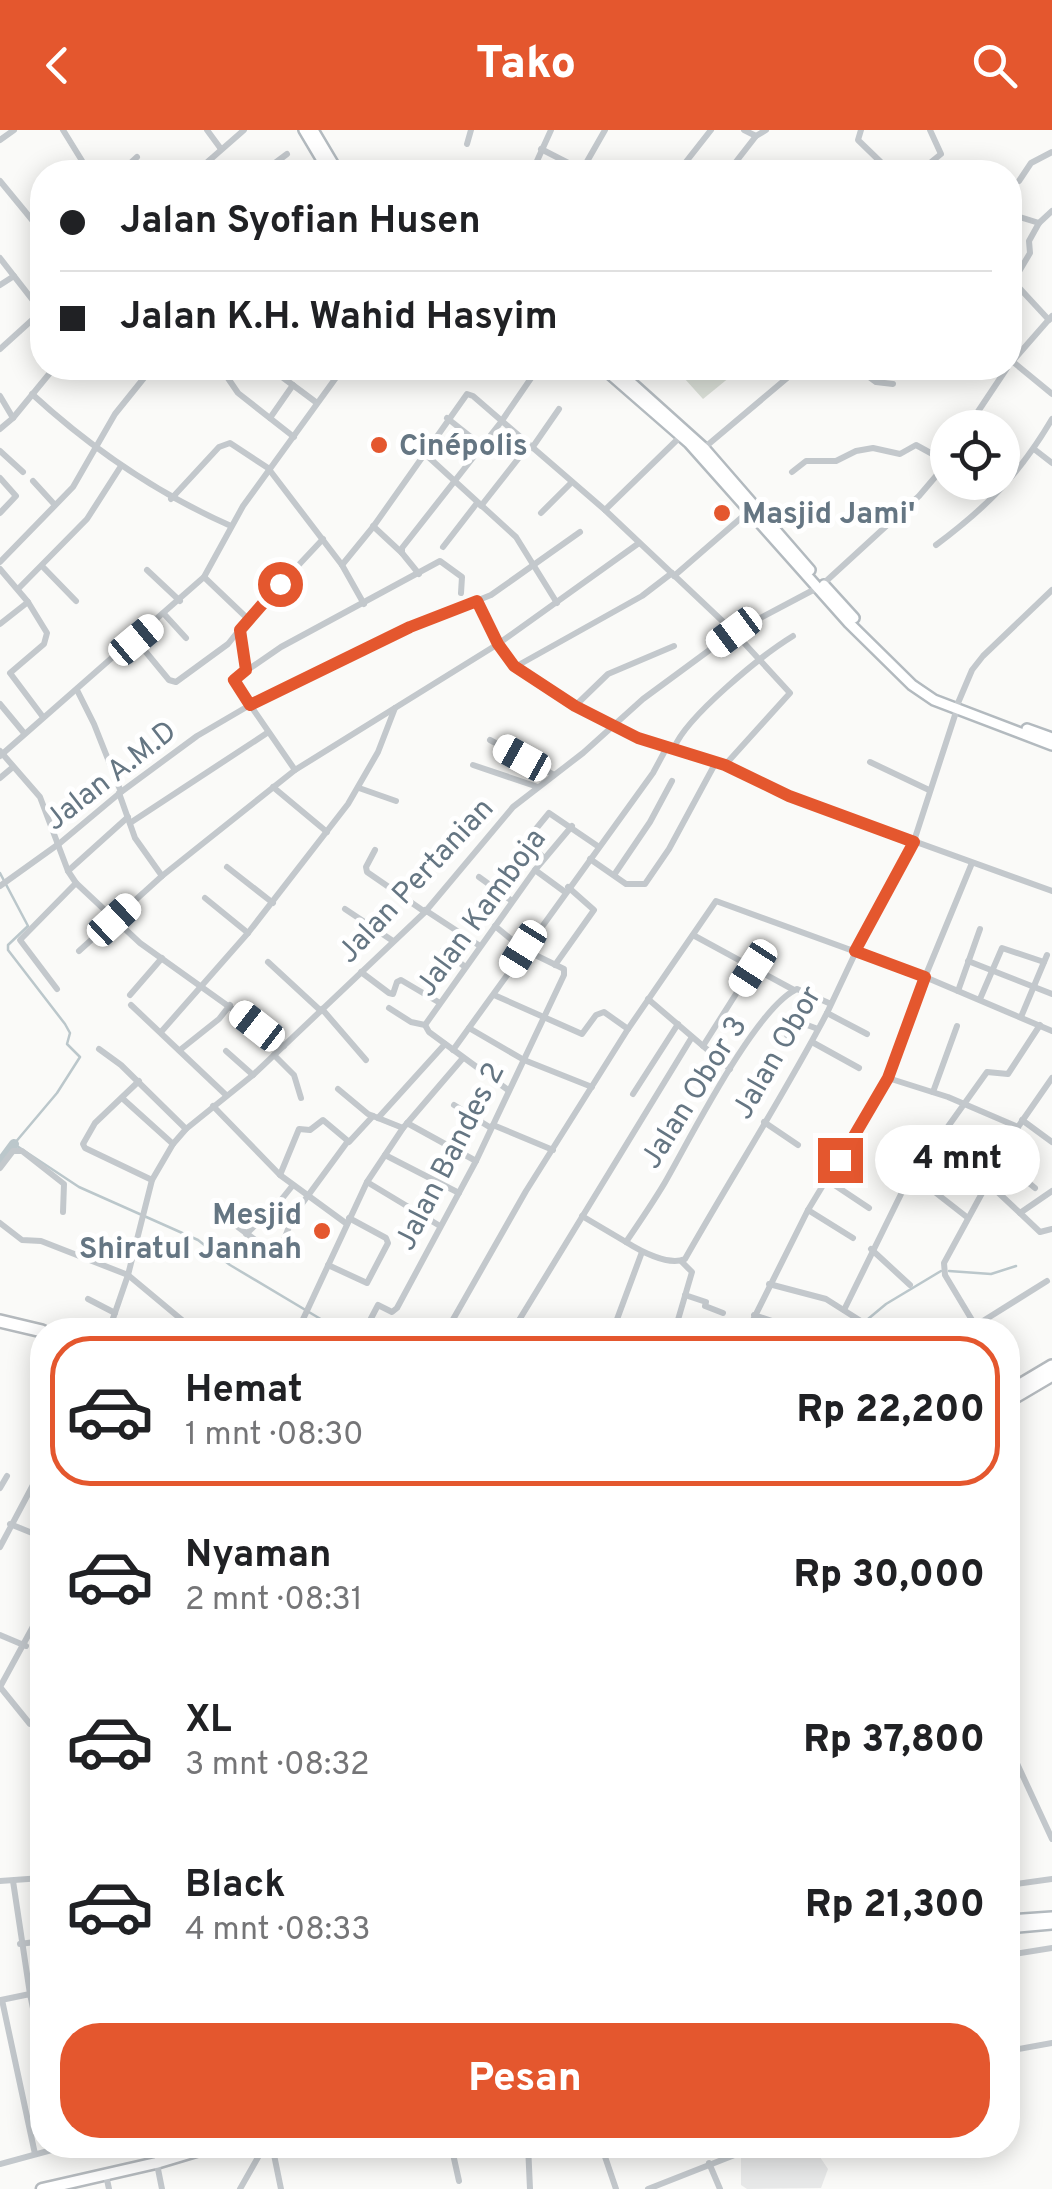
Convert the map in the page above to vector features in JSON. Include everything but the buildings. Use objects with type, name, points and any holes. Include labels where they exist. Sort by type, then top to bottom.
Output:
[{"type":"highway","points":[[0,1321],[30,1328]]},
{"type":"highway","points":[[0,1328],[30,1335]]},
{"type":"highway","points":[[1020,1385],[1052,1366]]},
{"type":"highway","points":[[1020,1387],[1052,1376]]},
{"type":"main road","points":[[42,2189],[173,2158]]},
{"type":"street","points":[[0,140],[14,130]]},
{"type":"street","points":[[62,130],[81,160]]},
{"type":"street","points":[[206,130],[222,149]]},
{"type":"street","points":[[210,160],[244,130]]},
{"type":"street","points":[[304,130],[316,136],[331,160]]},
{"type":"street","points":[[467,144],[471,130]]},
{"type":"street","points":[[537,160],[551,130]]},
{"type":"street","points":[[587,160],[605,130]]},
{"type":"street","points":[[687,160],[711,130]]},
{"type":"street","points":[[744,130],[756,136]]},
{"type":"street","points":[[737,160],[756,136],[766,130]]},
{"type":"street","points":[[860,130],[858,140],[879,160]]},
{"type":"street","points":[[930,130],[941,154],[935,160]]},
{"type":"street","points":[[316,136],[325,160]]},
{"type":"street","points":[[541,150],[560,160]]},
{"type":"street","points":[[1022,176],[1031,163],[1052,152]]},
{"type":"street","points":[[278,160],[286,154]]},
{"type":"street","points":[[135,160],[138,157]]},
{"type":"street","points":[[0,181],[30,217]]},
{"type":"street","points":[[1022,265],[1030,253],[1029,241],[1038,223],[1052,211]]},
{"type":"street","points":[[1022,218],[1038,223]]},
{"type":"street","points":[[0,258],[30,296]]},
{"type":"street","points":[[0,285],[14,276]]},
{"type":"street","points":[[1022,289],[1050,318],[1022,350]]},
{"type":"street","points":[[0,349],[30,322]]},
{"type":"street","points":[[1022,373],[1052,394]]},
{"type":"street","points":[[0,429],[14,418],[44,380]]},
{"type":"street","points":[[43,718],[11,675],[47,638],[46,629],[0,567],[73,486],[141,380]]},
{"type":"street","points":[[230,380],[238,393],[294,437]]},
{"type":"street","points":[[286,380],[318,403]]},
{"type":"street","points":[[284,1046],[162,958],[76,884],[40,798],[1,754],[165,616],[204,578],[230,526],[268,468],[334,380]]},
{"type":"street","points":[[401,552],[530,380]]},
{"type":"street","points":[[616,380],[681,436],[735,491],[912,686],[1052,742]]},
{"type":"street","points":[[628,380],[704,448],[749,510],[821,586]]},
{"type":"street","points":[[704,448],[785,380]]},
{"type":"street","points":[[873,380],[893,384]]},
{"type":"street","points":[[979,410],[999,380]]},
{"type":"street","points":[[270,418],[293,385]]},
{"type":"street","points":[[32,394],[95,449],[171,499],[230,526]]},
{"type":"street","points":[[342,565],[374,526],[447,418],[466,395],[473,396],[605,510],[761,661],[790,696],[720,764],[645,884],[626,884],[590,858]]},
{"type":"street","points":[[0,396],[14,418]]},
{"type":"street","points":[[444,548],[559,409]]},
{"type":"street","points":[[447,418],[482,446]]},
{"type":"street","points":[[936,545],[987,506],[1034,449],[1052,420]]},
{"type":"street","points":[[605,510],[681,436]]},
{"type":"street","points":[[171,499],[223,444],[230,443],[268,468],[342,565],[364,604]]},
{"type":"street","points":[[792,472],[806,462],[836,461],[873,448],[900,454],[916,445],[930,453]]},
{"type":"street","points":[[1034,449],[1052,463]]},
{"type":"street","points":[[0,451],[24,472]]},
{"type":"street","points":[[424,453],[516,537],[557,603]]},
{"type":"street","points":[[18,589],[87,519],[122,466]]},
{"type":"street","points":[[0,478],[16,494],[0,513]]},
{"type":"street","points":[[33,481],[54,504]]},
{"type":"street","points":[[542,513],[572,482]]},
{"type":"street","name":"Jalan Pertanian","points":[[113,1318],[152,1180],[172,1144],[186,1129],[253,1075],[425,911],[513,806],[643,699],[734,632],[821,586],[930,483]]},
{"type":"street","points":[[514,666],[642,596],[749,510]]},
{"type":"street","points":[[374,526],[420,574]]},
{"type":"street","name":"Jalan A.M.D","points":[[0,885],[197,736],[250,705],[410,627],[492,595],[580,532]]},
{"type":"street","points":[[136,640],[174,682],[186,678],[228,644],[323,540]]},
{"type":"street","points":[[79,952],[162,876],[295,770],[498,644],[639,543]]},
{"type":"street","points":[[295,770],[266,733],[234,680],[281,647],[444,562],[462,576],[461,593]]},
{"type":"street","points":[[42,566],[76,601]]},
{"type":"street","points":[[148,570],[180,601]]},
{"type":"street","points":[[204,578],[248,619]]},
{"type":"street","name":"Jalan Obor","points":[[682,1262],[794,1078],[855,951],[914,842],[972,670],[1052,590]]},
{"type":"street","points":[[477,601],[498,644],[514,666],[612,726],[720,764],[789,796],[1052,891]]},
{"type":"street","points":[[0,624],[28,602]]},
{"type":"street","points":[[165,616],[186,638]]},
{"type":"street","points":[[240,630],[246,670]]},
{"type":"street","points":[[452,1050],[684,728],[793,636]]},
{"type":"street","points":[[575,706],[608,674],[674,646]]},
{"type":"street","points":[[77,690],[94,724],[140,847],[162,876]]},
{"type":"street","points":[[0,704],[24,733]]},
{"type":"street","points":[[161,1032],[248,933],[360,788],[396,707]]},
{"type":"street","points":[[68,871],[130,820],[266,733]]},
{"type":"street","points":[[490,740],[554,775]]},
{"type":"street","points":[[870,762],[929,790]]},
{"type":"street","points":[[473,765],[538,787]]},
{"type":"street","points":[[0,778],[13,767]]},
{"type":"street","points":[[614,876],[672,781]]},
{"type":"street","points":[[273,787],[327,832]]},
{"type":"street","points":[[360,788],[396,802]]},
{"type":"street","points":[[544,858],[526,841],[549,813],[599,847]]},
{"type":"street","points":[[572,827],[574,815]]},
{"type":"street","points":[[572,827],[584,822]]},
{"type":"street","name":"Jalan Kamboja","points":[[425,1025],[512,901],[572,827]]},
{"type":"street","points":[[376,850],[366,870],[480,946]]},
{"type":"street","points":[[760,1318],[754,1316],[808,1210],[888,1078],[972,863]]},
{"type":"street","points":[[227,868],[272,903]]},
{"type":"street","points":[[495,926],[523,949],[555,964],[594,910],[536,870]]},
{"type":"street","points":[[479,877],[512,901]]},
{"type":"street","points":[[57,988],[20,940],[76,884]]},
{"type":"street","points":[[205,898],[248,933]]},
{"type":"street","points":[[455,1318],[628,1029],[710,906],[721,900],[925,977],[1052,1031]]},
{"type":"street","points":[[345,909],[392,941]]},
{"type":"street","points":[[958,991],[980,928]]},
{"type":"street","points":[[693,935],[794,990],[832,1004]]},
{"type":"street","points":[[980,999],[1004,948],[1045,959],[1021,1017]]},
{"type":"street","points":[[444,950],[464,966]]},
{"type":"street","points":[[130,995],[162,958]]},
{"type":"street","points":[[968,961],[1052,994]]},
{"type":"street","points":[[268,962],[322,1010],[366,1060]]},
{"type":"street","name":"Jalan Bandes 2","points":[[371,1318],[377,1306],[396,1311],[459,1193],[562,979],[565,971],[555,964]]},
{"type":"street","points":[[703,1046],[753,968]]},
{"type":"street","points":[[361,972],[388,993],[392,994],[401,980],[440,1003]]},
{"type":"street","name":"Jalan Obor 3","points":[[626,1242],[730,1069],[767,1016],[794,990]]},
{"type":"street","points":[[494,995],[582,1034],[596,1014],[604,1012],[628,1029]]},
{"type":"street","points":[[648,999],[730,1069]]},
{"type":"street","points":[[132,1005],[226,1096]]},
{"type":"street","points":[[180,1050],[230,1005]]},
{"type":"street","points":[[388,1008],[425,1025],[452,1050],[508,1090]]},
{"type":"street","points":[[827,1013],[867,1034]]},
{"type":"street","points":[[786,1036],[799,1022],[818,1029]]},
{"type":"street","points":[[633,1094],[678,1024]]},
{"type":"street","points":[[933,1092],[957,1026]]},
{"type":"street","points":[[844,1310],[871,1249],[913,1175],[987,1072],[1008,1074],[1040,1026]]},
{"type":"street","points":[[469,1028],[524,1060],[592,1087]]},
{"type":"street","points":[[520,1318],[692,1036]]},
{"type":"street","points":[[812,1042],[858,1068]]},
{"type":"street","points":[[234,1224],[274,1254],[278,1253],[293,1216],[348,1143],[445,1044]]},
{"type":"street","points":[[98,1049],[139,1082],[186,1129]]},
{"type":"street","points":[[226,1051],[253,1075]]},
{"type":"street","points":[[274,1055],[294,1075],[301,1098]]},
{"type":"street","points":[[304,1318],[367,1182],[405,1126],[464,1058]]},
{"type":"street","points":[[888,1078],[1020,1124],[1052,1142]]},
{"type":"street","points":[[970,1318],[944,1272],[968,1218],[1020,1124],[1052,1078]]},
{"type":"street","points":[[139,1082],[96,1123],[84,1146],[152,1180]]},
{"type":"street","points":[[338,1089],[376,1117],[405,1126],[476,1160]]},
{"type":"street","points":[[122,1098],[172,1144]]},
{"type":"street","points":[[454,1105],[492,1126],[553,1150]]},
{"type":"street","points":[[213,1106],[280,1176],[348,1221],[386,1238],[388,1243],[365,1284],[328,1265]]},
{"type":"street","points":[[280,1176],[293,1138],[301,1128],[310,1130],[322,1120],[348,1143]]},
{"type":"street","points":[[764,1122],[798,1145]]},
{"type":"street","points":[[0,1168],[13,1151],[22,1151],[64,1184],[63,1212]]},
{"type":"street","points":[[385,1155],[459,1193]]},
{"type":"street","points":[[1001,1160],[1036,1188]]},
{"type":"street","points":[[913,1175],[968,1218]]},
{"type":"street","points":[[827,1180],[870,1208]]},
{"type":"street","points":[[367,1182],[440,1226]]},
{"type":"street","points":[[988,1183],[1040,1232],[1052,1229]]},
{"type":"street","points":[[246,1234],[277,1206],[292,1185]]},
{"type":"street","points":[[1020,1213],[1052,1191]]},
{"type":"street","points":[[808,1210],[854,1238]]},
{"type":"street","points":[[582,1216],[642,1252],[682,1262],[692,1272],[678,1318]]},
{"type":"street","points":[[0,1223],[22,1240],[42,1241],[128,1275],[180,1318]]},
{"type":"street","points":[[871,1249],[910,1285]]},
{"type":"street","points":[[617,1318],[642,1252]]},
{"type":"street","points":[[991,1318],[1047,1280]]},
{"type":"street","points":[[770,1284],[814,1294],[853,1318]]},
{"type":"street","points":[[685,1295],[723,1313]]},
{"type":"street","points":[[88,1298],[115,1313]]},
{"type":"street","points":[[0,1488],[8,1476]]},
{"type":"street","points":[[0,1547],[6,1526],[30,1489]]},
{"type":"street","points":[[6,1526],[30,1533]]},
{"type":"street","points":[[0,1635],[26,1646]]},
{"type":"street","points":[[30,1637],[0,1689],[30,1724]]},
{"type":"street","points":[[1020,1772],[1052,1838]]},
{"type":"street","points":[[0,1880],[30,1879]]},
{"type":"street","points":[[1020,1883],[1052,1879]]},
{"type":"street","points":[[14,1881],[30,1994],[1,2000],[30,2134]]},
{"type":"street","points":[[1020,1923],[1047,1921]]},
{"type":"street","points":[[20,1944],[30,1943]]},
{"type":"street","points":[[1020,1953],[1052,1948]]},
{"type":"street","points":[[1020,2047],[1052,2042]]},
{"type":"street","points":[[0,2164],[30,2155]]},
{"type":"street","points":[[240,2189],[256,2158]]},
{"type":"street","points":[[276,2158],[281,2189]]},
{"type":"street","points":[[453,2158],[459,2181]]},
{"type":"street","points":[[529,2158],[530,2189]]},
{"type":"street","points":[[606,2158],[616,2189]]},
{"type":"street","points":[[648,2189],[723,2158]]},
{"type":"street","points":[[156,2163],[162,2189]]},
{"type":"street","points":[[709,2163],[720,2189]]},
{"type":"street","points":[[106,2174],[109,2189]]},
{"type":"shaded area","points":[[686,380],[726,380],[703,399]]},
{"type":"shaded area","points":[[741,2158],[821,2158],[828,2169],[821,2188],[747,2189],[741,2185]]},
{"type":"waterway","points":[[0,873],[28,926],[8,945],[8,950],[65,1024],[70,1033],[67,1044],[80,1057],[57,1093],[14,1144],[79,1187],[198,1240],[230,1265],[319,1318]]},
{"type":"waterway","points":[[0,1163],[14,1144]]},
{"type":"waterway","points":[[949,1271],[991,1274],[1016,1266]]},
{"type":"waterway","points":[[869,1318],[941,1271]]},
{"type":"place","name":"Cinépolis","points":[[379,445]]},
{"type":"place","name":"Masjid Jami'","points":[[722,513]]},
{"type":"place","name":"Mesjid Shiratul Jannah","points":[[322,1231]]},
{"type":"route","points":[[280,584],[240,630],[246,670],[234,680],[250,705],[438,614],[477,601],[498,644],[514,666],[575,706],[638,738],[725,765],[789,796],[914,842],[855,951],[925,977],[888,1078],[840,1160]]}]
